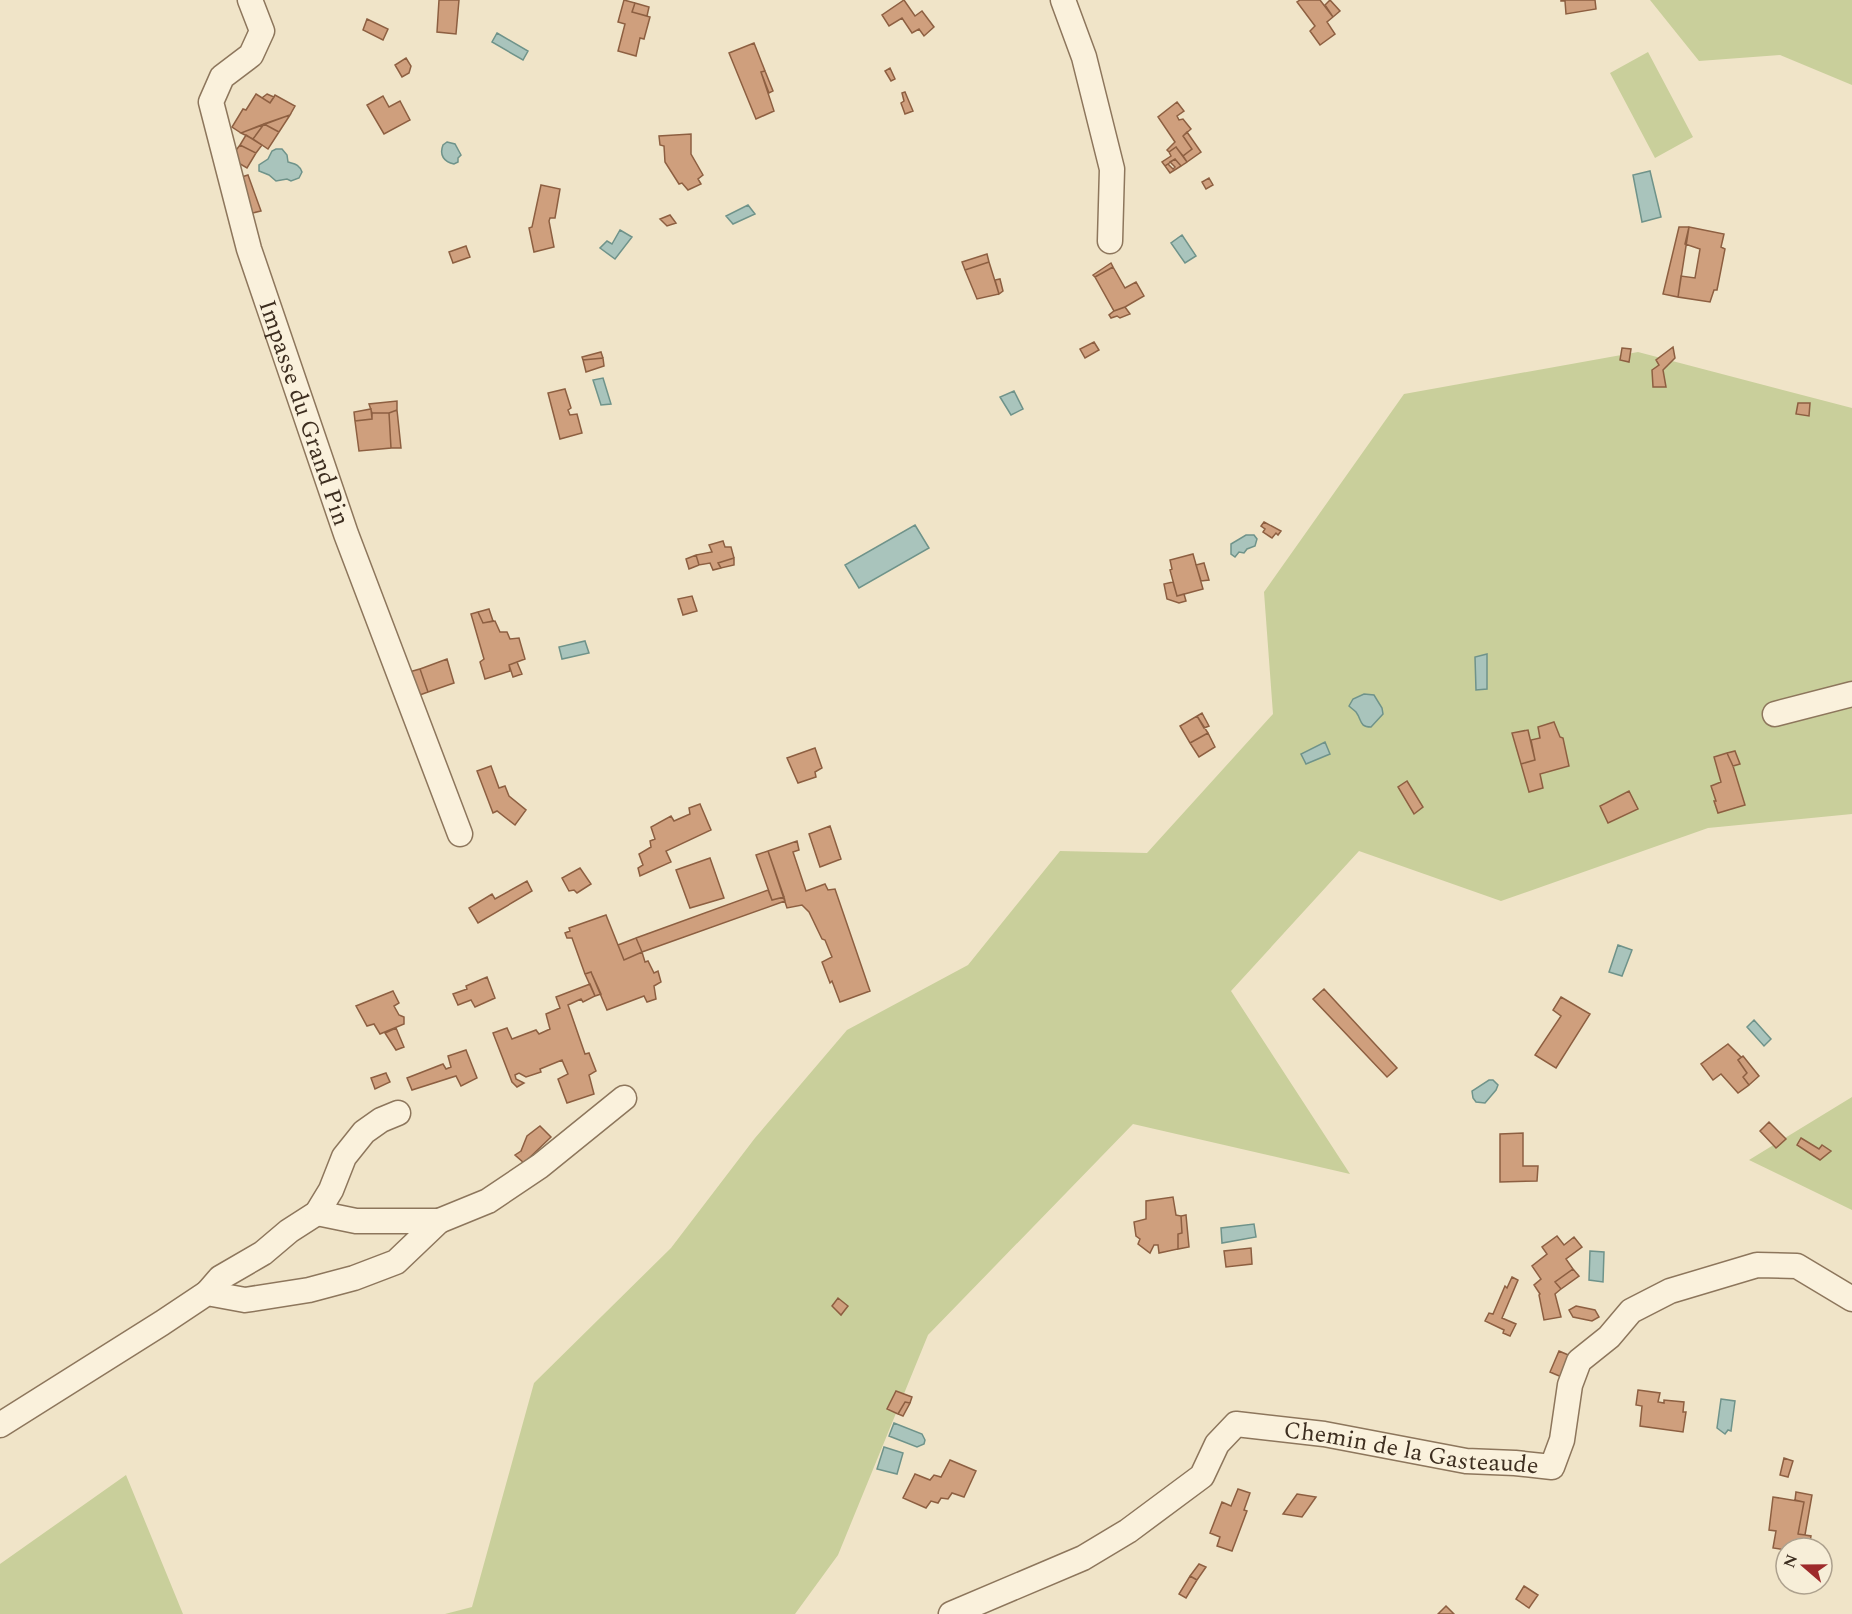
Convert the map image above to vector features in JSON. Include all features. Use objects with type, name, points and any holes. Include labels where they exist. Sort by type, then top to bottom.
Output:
[{"type":"street","name":"Impasse du Grand Pin","points":[[250,0],[262,32],[251,55],[222,77],[211,102],[249,249],[342,523],[460,834]]},
{"type":"street","points":[[1063,0],[1084,57],[1112,169],[1110,241]]},
{"type":"street","points":[[1774,714],[1852,694]]},
{"type":"street","points":[[207,1293],[245,1300],[309,1290],[354,1278],[396,1262],[439,1221],[488,1201],[532,1172],[624,1098]]},
{"type":"street","points":[[0,1425],[207,1293],[220,1278],[263,1253],[289,1231],[316,1213],[331,1190],[344,1157],[364,1132],[381,1120],[398,1113]]},
{"type":"street","points":[[316,1213],[356,1221],[439,1221]]},
{"type":"street","name":"Chemin de la Gasteaude","points":[[951,1614],[1083,1558],[1128,1531],[1202,1476],[1217,1444],[1236,1424],[1324,1434],[1466,1461],[1552,1467],[1562,1440],[1570,1385],[1579,1361],[1609,1337],[1630,1311],[1670,1291],[1757,1265],[1797,1266],[1852,1299]]},
{"type":"green space","points":[[1650,0],[1852,0],[1852,85],[1780,55],[1699,61]]},
{"type":"green space","points":[[1648,52],[1693,137],[1655,158],[1610,73]]},
{"type":"green space","points":[[1638,352],[1852,408],[1852,814],[1708,828],[1501,901],[1359,851],[1231,991],[1350,1174],[1133,1124],[928,1335],[838,1555],[795,1614],[445,1614],[472,1607],[534,1383],[671,1248],[755,1138],[847,1030],[968,965],[1060,851],[1147,853],[1273,714],[1264,592],[1404,394]]},
{"type":"green space","points":[[1852,1097],[1852,1210],[1749,1160]]},
{"type":"green space","points":[[126,1475],[183,1614],[0,1614],[0,1564]]},
{"type":"water","points":[[497,33],[528,51],[523,60],[492,42]]},
{"type":"water","points":[[447,142],[455,144],[461,155],[458,162],[454,164],[445,160],[442,155],[443,145]]},
{"type":"water","points":[[276,149],[282,149],[287,155],[288,162],[300,167],[302,172],[299,178],[291,181],[287,179],[276,181],[259,171],[259,165]]},
{"type":"water","points":[[1650,171],[1661,217],[1642,222],[1633,175]]},
{"type":"water","points":[[748,205],[755,214],[733,224],[726,216]]},
{"type":"water","points":[[620,230],[632,237],[615,259],[600,248],[607,241],[612,244]]},
{"type":"water","points":[[1182,235],[1196,256],[1185,263],[1171,243]]},
{"type":"water","points":[[603,378],[611,404],[601,405],[593,380]]},
{"type":"water","points":[[1014,391],[1023,409],[1011,415],[1000,397]]},
{"type":"water","points":[[915,525],[929,548],[859,588],[845,565]]},
{"type":"water","points":[[1246,535],[1254,535],[1257,539],[1255,546],[1244,553],[1239,552],[1235,557],[1231,554],[1231,544]]},
{"type":"water","points":[[585,641],[589,653],[562,659],[559,647]]},
{"type":"water","points":[[1487,654],[1487,689],[1476,690],[1475,657]]},
{"type":"water","points":[[1364,694],[1374,695],[1382,708],[1383,714],[1371,727],[1363,724],[1356,712],[1349,706],[1353,699]]},
{"type":"water","points":[[1325,742],[1330,754],[1306,764],[1301,754]]},
{"type":"water","points":[[1618,945],[1632,950],[1622,976],[1609,972]]},
{"type":"water","points":[[1754,1020],[1771,1039],[1764,1046],[1747,1027]]},
{"type":"water","points":[[1489,1080],[1493,1080],[1498,1085],[1496,1090],[1485,1103],[1476,1102],[1472,1091]]},
{"type":"water","points":[[1254,1224],[1256,1237],[1222,1243],[1221,1228]]},
{"type":"water","points":[[1590,1251],[1604,1252],[1603,1282],[1589,1280]]},
{"type":"water","points":[[1721,1399],[1735,1401],[1731,1431],[1728,1430],[1725,1434],[1717,1428]]},
{"type":"water","points":[[894,1423],[922,1434],[924,1444],[917,1447],[889,1436]]},
{"type":"water","points":[[884,1447],[903,1453],[897,1474],[877,1469]]},
{"type":"building","points":[[439,0],[459,0],[456,34],[437,32]]},
{"type":"building","points":[[624,0],[635,3],[632,12],[650,17],[644,39],[640,38],[636,56],[618,51],[625,24],[618,22]]},
{"type":"building","points":[[904,0],[915,16],[922,11],[934,27],[924,36],[919,29],[912,33],[902,18],[889,26],[882,15]]},
{"type":"building","points":[[1320,0],[1333,17],[1327,22],[1335,34],[1320,45],[1310,31],[1315,26],[1297,2]]},
{"type":"building","points":[[1330,0],[1340,11],[1333,17],[1325,5]]},
{"type":"building","points":[[1561,0],[1595,0],[1596,9],[1566,14],[1565,1]]},
{"type":"building","points":[[635,3],[649,7],[647,16],[632,12]]},
{"type":"building","points":[[367,19],[388,29],[383,40],[363,30]]},
{"type":"building","points":[[754,43],[765,71],[761,72],[774,111],[756,119],[729,53]]},
{"type":"building","points":[[406,58],[411,66],[409,73],[402,77],[395,65]]},
{"type":"building","points":[[890,68],[895,79],[891,81],[885,71]]},
{"type":"building","points":[[765,71],[773,91],[769,93],[761,72]]},
{"type":"building","points":[[905,92],[913,111],[905,114],[901,103],[904,101],[902,93]]},
{"type":"building","points":[[256,94],[270,103],[275,95],[295,106],[290,115],[241,133],[232,127]]},
{"type":"building","points":[[267,94],[274,97],[270,103],[262,98]]},
{"type":"building","points":[[383,96],[389,107],[400,101],[410,120],[384,134],[367,105]]},
{"type":"building","points":[[1177,102],[1184,111],[1177,116],[1179,120],[1183,119],[1191,129],[1183,136],[1192,149],[1183,156],[1176,147],[1169,152],[1167,150],[1175,142],[1158,117]]},
{"type":"building","points":[[290,115],[279,132],[264,124]]},
{"type":"building","points":[[264,124],[253,139],[241,133]]},
{"type":"building","points":[[264,124],[279,132],[268,149],[253,139]]},
{"type":"building","points":[[1187,132],[1201,152],[1187,162],[1183,156],[1192,149],[1183,136]]},
{"type":"building","points":[[691,134],[691,154],[703,175],[698,179],[701,184],[688,190],[682,183],[679,184],[665,162],[664,146],[660,145],[659,136]]},
{"type":"building","points":[[246,135],[262,145],[256,153],[240,145]]},
{"type":"building","points":[[240,145],[256,153],[247,168],[230,158]]},
{"type":"building","points":[[1176,147],[1187,162],[1181,166],[1175,159],[1165,166],[1162,162],[1171,156],[1169,152]]},
{"type":"building","points":[[1175,159],[1181,166],[1170,173],[1165,166],[1168,164],[1173,169],[1175,167],[1170,162]]},
{"type":"building","points":[[248,175],[261,211],[248,214],[235,179]]},
{"type":"building","points":[[1209,178],[1213,185],[1206,189],[1202,182]]},
{"type":"building","points":[[541,185],[560,189],[555,218],[550,218],[549,221],[554,247],[534,252],[529,228],[532,227]]},
{"type":"building","points":[[670,215],[676,223],[667,226],[660,219]]},
{"type":"building","points":[[1679,227],[1689,227],[1678,297],[1663,294]]},
{"type":"building","points":[[1689,227],[1724,234],[1721,247],[1725,249],[1717,290],[1714,290],[1710,302],[1678,297],[1681,276],[1695,278],[1700,249],[1685,244]]},
{"type":"building","points":[[466,246],[470,257],[453,263],[449,252]]},
{"type":"building","points":[[987,254],[989,262],[965,270],[962,262]]},
{"type":"building","points":[[989,262],[999,294],[977,299],[965,270]]},
{"type":"building","points":[[1111,263],[1113,267],[1095,277],[1093,275]]},
{"type":"building","points":[[1113,267],[1125,288],[1136,282],[1144,296],[1114,311],[1095,277]]},
{"type":"building","points":[[1000,279],[1003,291],[999,294],[995,280]]},
{"type":"building","points":[[1125,307],[1130,314],[1120,318],[1117,316],[1111,318],[1109,315],[1114,311]]},
{"type":"building","points":[[1094,342],[1099,350],[1085,358],[1080,349]]},
{"type":"building","points":[[1673,347],[1675,358],[1663,370],[1666,387],[1653,387],[1652,370],[1659,365],[1656,360]]},
{"type":"building","points":[[1622,348],[1631,349],[1629,362],[1620,360]]},
{"type":"building","points":[[601,352],[603,358],[583,360],[582,357]]},
{"type":"building","points":[[603,358],[604,366],[586,372],[583,360]]},
{"type":"building","points":[[565,389],[571,408],[568,410],[570,415],[577,414],[582,433],[560,439],[548,393]]},
{"type":"building","points":[[397,401],[397,410],[389,413],[372,413],[369,404]]},
{"type":"building","points":[[1798,403],[1810,403],[1809,416],[1796,414]]},
{"type":"building","points":[[371,409],[372,419],[355,421],[354,412]]},
{"type":"building","points":[[397,410],[401,448],[391,448],[389,413]]},
{"type":"building","points":[[372,413],[389,413],[391,448],[359,451],[355,421],[372,419]]},
{"type":"building","points":[[1264,522],[1281,531],[1272,538],[1263,532],[1265,529],[1261,526]]},
{"type":"building","points":[[723,541],[725,547],[731,547],[734,558],[718,563],[721,568],[713,570],[710,563],[699,565],[696,555],[712,552],[709,545]]},
{"type":"building","points":[[1193,554],[1203,589],[1177,596],[1170,570],[1172,569],[1170,560]]},
{"type":"building","points":[[696,555],[699,565],[689,569],[686,559]]},
{"type":"building","points":[[734,558],[734,565],[721,568],[718,563]]},
{"type":"building","points":[[1204,563],[1209,580],[1201,581],[1196,565]]},
{"type":"building","points":[[1173,582],[1177,596],[1184,594],[1186,601],[1179,603],[1167,599],[1164,584]]},
{"type":"building","points":[[692,596],[697,611],[683,615],[678,599]]},
{"type":"building","points":[[489,609],[493,621],[483,623],[478,612]]},
{"type":"building","points":[[478,612],[483,623],[495,621],[500,632],[507,632],[510,639],[519,638],[525,659],[509,665],[510,671],[485,679],[480,662],[484,659],[471,614]]},
{"type":"building","points":[[447,659],[454,683],[428,692],[420,669]]},
{"type":"building","points":[[517,662],[522,674],[513,677],[509,665]]},
{"type":"building","points":[[420,669],[428,692],[417,696],[409,672]]},
{"type":"building","points":[[1202,713],[1209,726],[1204,728],[1197,716]]},
{"type":"building","points":[[1197,716],[1208,733],[1190,743],[1180,726]]},
{"type":"building","points":[[1554,722],[1560,737],[1563,738],[1569,766],[1540,774],[1543,788],[1529,792],[1521,764],[1535,760],[1531,740],[1540,738],[1538,727]]},
{"type":"building","points":[[1528,730],[1535,760],[1521,764],[1512,733]]},
{"type":"building","points":[[1208,733],[1215,747],[1199,757],[1190,743]]},
{"type":"building","points":[[815,748],[822,768],[815,772],[816,777],[798,783],[787,758]]},
{"type":"building","points":[[1735,751],[1740,764],[1733,766],[1727,753]]},
{"type":"building","points":[[1727,753],[1745,805],[1718,813],[1711,786],[1721,782],[1714,757]]},
{"type":"building","points":[[491,766],[499,788],[505,786],[509,796],[526,810],[515,825],[497,811],[493,813],[477,771]]},
{"type":"building","points":[[1407,781],[1423,807],[1414,814],[1398,787]]},
{"type":"building","points":[[1629,791],[1638,809],[1608,823],[1600,806]]},
{"type":"building","points":[[700,804],[711,830],[666,851],[671,862],[640,876],[638,868],[643,865],[639,854],[651,847],[650,841],[655,839],[651,827],[671,816],[674,821],[690,814],[689,808]]},
{"type":"building","points":[[830,826],[841,859],[820,867],[809,834]]},
{"type":"building","points":[[797,841],[799,850],[793,852],[806,891],[825,884],[828,890],[835,889],[870,991],[840,1002],[822,962],[832,957],[825,940],[822,939],[809,912],[802,905],[787,908],[768,851]]},
{"type":"building","points":[[768,851],[784,897],[772,900],[756,855]]},
{"type":"building","points":[[710,858],[724,898],[690,908],[676,870]]},
{"type":"building","points":[[580,868],[591,884],[577,893],[574,890],[569,891],[562,878]]},
{"type":"building","points":[[527,881],[532,891],[478,923],[469,908],[492,894],[495,899]]},
{"type":"building","points":[[768,890],[772,900],[784,897],[785,901],[642,952],[636,938]]},
{"type":"building","points":[[606,915],[624,960],[642,952],[645,962],[648,961],[654,973],[658,971],[661,982],[654,986],[656,999],[647,1002],[644,996],[607,1010],[591,972],[585,974],[572,938],[567,938],[565,933],[570,931],[569,928]]},
{"type":"building","points":[[636,938],[642,952],[624,960],[618,945]]},
{"type":"building","points":[[591,972],[601,994],[595,996],[585,974]]},
{"type":"building","points":[[487,977],[495,998],[475,1007],[471,1000],[458,1005],[453,994]]},
{"type":"building","points":[[590,984],[595,996],[583,1002],[581,999],[568,1005],[585,1054],[589,1053],[596,1071],[589,1075],[594,1094],[567,1103],[558,1079],[568,1074],[562,1060],[540,1069],[541,1072],[526,1077],[519,1073],[515,1075],[516,1079],[524,1083],[517,1087],[512,1082],[493,1033],[507,1028],[512,1039],[536,1030],[539,1034],[550,1029],[546,1014],[560,1008],[556,997]]},
{"type":"building","points":[[1324,989],[1397,1068],[1387,1077],[1313,999]]},
{"type":"building","points":[[393,991],[399,1003],[394,1006],[399,1015],[404,1017],[404,1024],[380,1034],[374,1024],[367,1026],[356,1006]]},
{"type":"building","points":[[1561,997],[1590,1014],[1556,1068],[1535,1055],[1561,1016],[1553,1010]]},
{"type":"building","points":[[396,1028],[404,1047],[396,1050],[385,1033]]},
{"type":"building","points":[[1728,1044],[1741,1057],[1738,1060],[1747,1073],[1743,1077],[1749,1085],[1738,1093],[1721,1074],[1713,1080],[1701,1064]]},
{"type":"building","points":[[466,1050],[477,1078],[461,1086],[456,1076],[412,1090],[407,1078],[443,1064],[446,1069],[451,1067],[448,1056]]},
{"type":"building","points":[[1743,1056],[1759,1076],[1749,1085],[1743,1077],[1747,1073],[1738,1060]]},
{"type":"building","points":[[386,1073],[390,1082],[375,1089],[371,1078]]},
{"type":"building","points":[[1769,1122],[1786,1139],[1776,1148],[1760,1131]]},
{"type":"building","points":[[540,1126],[551,1137],[524,1163],[515,1155],[521,1151],[527,1136]]},
{"type":"building","points":[[1523,1133],[1523,1166],[1538,1166],[1537,1181],[1500,1182],[1500,1134]]},
{"type":"building","points":[[1801,1138],[1819,1149],[1822,1145],[1831,1151],[1820,1160],[1797,1145]]},
{"type":"building","points":[[1173,1197],[1176,1215],[1181,1216],[1182,1233],[1178,1234],[1178,1249],[1159,1253],[1158,1245],[1154,1245],[1150,1253],[1138,1244],[1140,1239],[1136,1236],[1134,1222],[1146,1219],[1146,1201]]},
{"type":"building","points":[[1186,1215],[1189,1247],[1178,1249],[1178,1234],[1182,1233],[1181,1216]]},
{"type":"building","points":[[1557,1236],[1564,1245],[1574,1237],[1582,1247],[1566,1259],[1573,1269],[1555,1282],[1561,1289],[1555,1294],[1561,1317],[1544,1320],[1540,1294],[1534,1285],[1541,1279],[1532,1266],[1547,1254],[1542,1247]]},
{"type":"building","points":[[1251,1248],[1252,1264],[1226,1267],[1224,1251]]},
{"type":"building","points":[[1573,1269],[1579,1276],[1561,1289],[1555,1282]]},
{"type":"building","points":[[1512,1277],[1518,1280],[1502,1318],[1516,1324],[1510,1336],[1503,1333],[1504,1330],[1485,1321],[1489,1313],[1493,1314],[1505,1286],[1507,1288]]},
{"type":"building","points":[[838,1298],[848,1306],[841,1315],[832,1306]]},
{"type":"building","points":[[1576,1306],[1595,1310],[1599,1317],[1592,1321],[1573,1317],[1569,1310]]},
{"type":"building","points":[[1559,1351],[1573,1357],[1564,1378],[1550,1372]]},
{"type":"building","points":[[1638,1390],[1660,1393],[1658,1402],[1664,1403],[1664,1400],[1684,1402],[1683,1412],[1686,1412],[1683,1432],[1640,1426],[1642,1406],[1636,1405]]},
{"type":"building","points":[[896,1391],[912,1397],[910,1403],[905,1402],[898,1414],[887,1409]]},
{"type":"building","points":[[905,1402],[910,1403],[903,1416],[898,1414]]},
{"type":"building","points":[[1784,1458],[1793,1461],[1788,1477],[1780,1475]]},
{"type":"building","points":[[950,1460],[976,1471],[964,1497],[952,1493],[948,1499],[941,1498],[938,1503],[931,1501],[926,1508],[903,1498],[915,1474],[930,1480],[934,1475],[941,1477]]},
{"type":"building","points":[[1238,1489],[1250,1493],[1244,1510],[1247,1511],[1232,1551],[1217,1546],[1220,1537],[1210,1533],[1222,1502],[1231,1506]]},
{"type":"building","points":[[1796,1492],[1812,1495],[1805,1535],[1798,1534],[1804,1502],[1795,1500]]},
{"type":"building","points":[[1297,1494],[1316,1497],[1302,1517],[1283,1514]]},
{"type":"building","points":[[1773,1497],[1804,1502],[1798,1534],[1811,1536],[1775,1536],[1776,1531],[1769,1530]]},
{"type":"building","points":[[1199,1564],[1206,1567],[1197,1580],[1190,1576]]},
{"type":"building","points":[[1190,1576],[1197,1580],[1186,1598],[1179,1594]]},
{"type":"building","points":[[1524,1586],[1538,1595],[1529,1608],[1516,1599]]},
{"type":"building","points":[[1446,1606],[1454,1614],[1438,1614]]}]
